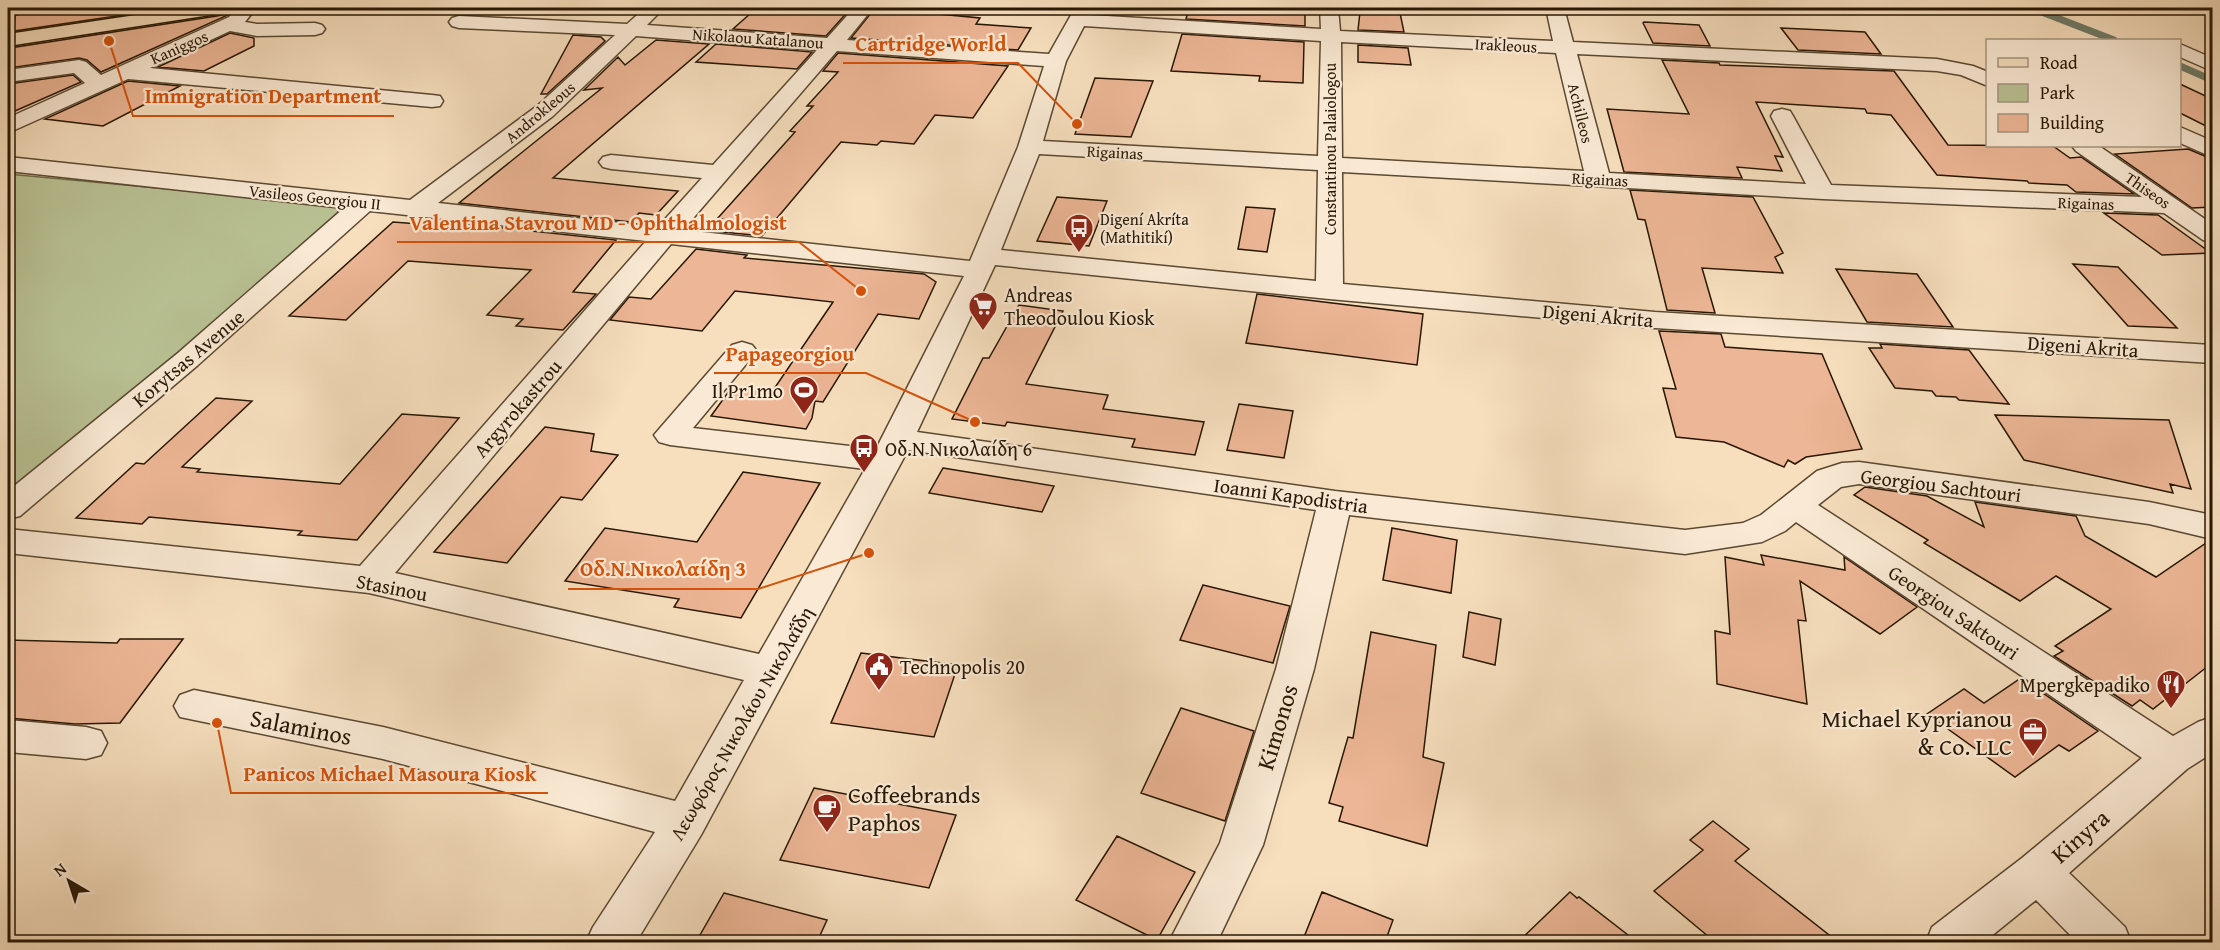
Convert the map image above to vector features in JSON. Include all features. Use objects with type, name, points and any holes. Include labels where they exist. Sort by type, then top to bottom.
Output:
[{"type":"main road","points":[[8,40],[223,16]]},
{"type":"street","name":"Kaniggos","points":[[14,119],[125,72],[223,16],[236,21],[247,8]]},
{"type":"street","name":"Androkleous","points":[[417,207],[545,111],[655,8]]},
{"type":"street","name":"Argyrokastrou","points":[[369,580],[664,236],[864,8]]},
{"type":"street","name":"Constantinou Palaiologou","points":[[1329,8],[1331,36],[1329,291]]},
{"type":"street","name":"Achilleos","points":[[1555,8],[1598,178]]},
{"type":"street","name":"Irakleous","points":[[1080,14],[1331,36],[1937,64],[1966,70],[1986,79]]},
{"type":"street","name":"Λεωφόρος Νικολάου Νικολαΐδη","points":[[610,942],[686,822],[893,450],[983,263],[1030,147],[1056,61],[1080,14]]},
{"type":"street","points":[[223,16],[257,30],[315,29]]},
{"type":"street","name":"Nikolaou Katalanou","points":[[459,22],[834,43],[1056,61]]},
{"type":"street","points":[[2181,50],[2212,65]]},
{"type":"street","points":[[8,76],[79,66],[98,84]]},
{"type":"street","points":[[125,72],[432,100]]},
{"type":"street","points":[[1782,116],[1823,192]]},
{"type":"street","points":[[2181,134],[2212,150]]},
{"type":"street","name":"Rigainas","points":[[1030,147],[1823,192],[2171,206]]},
{"type":"street","name":"Thiseos","points":[[2085,147],[2212,235]]},
{"type":"street","points":[[611,162],[719,173]]},
{"type":"street","name":"Vasileos Georgiou II","points":[[8,164],[417,207],[664,236],[983,263]]},
{"type":"street","name":"Korytsas Avenue","points":[[8,508],[188,359],[364,203]]},
{"type":"street","name":"Digeni Akrita","points":[[983,263],[1655,320],[2212,354]]},
{"type":"street","name":"Ioanni Kapodistria","points":[[742,351],[670,435],[893,450],[1685,542]]},
{"type":"street","name":"Georgiou Sachtouri","points":[[1685,542],[1750,534],[1773,523],[1829,479],[1842,474],[1858,473],[2149,513],[2212,527]]},
{"type":"street","name":"Kimonos","points":[[1192,942],[1241,845],[1295,669],[1335,502]]},
{"type":"street","name":"Georgiou Saktouri","points":[[1796,506],[2172,757]]},
{"type":"street","name":"Stasinou","points":[[8,541],[369,580],[771,672]]},
{"type":"street","name":"Salaminos","points":[[194,706],[383,743],[686,822]]},
{"type":"street","name":"Kinyra","points":[[1949,942],[2038,872],[2172,757],[2212,733]]},
{"type":"street","points":[[8,736],[86,743]]},
{"type":"street","points":[[2038,872],[2108,942]]},
{"type":"green space","points":[[8,174],[329,204],[338,209],[337,217],[8,498]]},
{"type":"building","points":[[62,8],[171,8],[14,31],[15,15]]},
{"type":"building","points":[[228,8],[234,8],[228,15],[101,72],[87,60],[79,58],[9,68],[10,48],[217,16],[225,14]]},
{"type":"building","points":[[772,8],[851,8],[826,36],[733,29],[751,13],[765,14]]},
{"type":"building","points":[[875,8],[980,18],[976,24],[1031,28],[1018,50],[851,38]]},
{"type":"building","points":[[1189,8],[1305,12],[1305,26],[1186,19]]},
{"type":"building","points":[[1360,12],[1400,13],[1404,32],[1358,30]]},
{"type":"building","points":[[1644,22],[1699,25],[1710,46],[1653,43]]},
{"type":"building","points":[[1781,28],[1865,32],[1881,54],[1798,50]]},
{"type":"building","points":[[230,33],[254,38],[254,46],[204,71],[158,67]]},
{"type":"building","points":[[1182,34],[1304,42],[1303,83],[1259,81],[1260,76],[1171,71]]},
{"type":"building","points":[[573,35],[601,37],[605,41],[547,94],[541,94]]},
{"type":"building","points":[[656,40],[709,44],[553,178],[678,191],[656,215],[639,213],[631,222],[459,203],[602,88],[584,90],[618,57],[625,65]]},
{"type":"building","points":[[716,44],[812,52],[797,69],[696,62]]},
{"type":"building","points":[[1358,45],[1408,48],[1411,65],[1358,62]]},
{"type":"building","points":[[838,53],[1008,66],[973,118],[935,115],[914,144],[881,141],[877,145],[841,142],[762,236],[712,231],[722,219],[717,219],[795,132],[790,131],[813,106],[807,106],[838,72],[823,71]]},
{"type":"building","points":[[1662,60],[1719,63],[1720,65],[1894,71],[1948,145],[2054,147],[2070,158],[2081,157],[2134,194],[2076,192],[2067,185],[1937,175],[1891,115],[1867,113],[1865,109],[1756,102],[1783,157],[1775,156],[1782,171],[1737,167],[1742,178],[1624,172],[1607,109],[1689,114]]},
{"type":"building","points":[[73,75],[81,82],[8,114],[8,84]]},
{"type":"building","points":[[1095,78],[1153,81],[1131,137],[1075,134]]},
{"type":"building","points":[[128,81],[180,86],[103,126],[45,119]]},
{"type":"building","points":[[2181,84],[2212,99],[2212,129],[2181,114]]},
{"type":"building","points":[[2188,149],[2212,159],[2212,207],[2192,208],[2115,154]]},
{"type":"building","points":[[1630,190],[1753,197],[1783,253],[1775,257],[1783,273],[1702,268],[1715,313],[1667,310],[1645,220],[1638,219]]},
{"type":"building","points":[[1057,197],[1107,201],[1089,246],[1037,241]]},
{"type":"building","points":[[1246,207],[1275,209],[1267,252],[1238,249]]},
{"type":"building","points":[[2104,213],[2158,215],[2211,253],[2162,255]]},
{"type":"building","points":[[438,221],[616,240],[573,292],[596,294],[563,330],[516,326],[523,319],[487,315],[531,270],[408,261],[346,320],[289,316],[393,222],[432,225]]},
{"type":"building","points":[[696,249],[747,255],[744,258],[924,274],[936,282],[919,319],[878,314],[823,402],[815,401],[812,418],[806,429],[711,416],[732,387],[772,392],[833,302],[735,291],[702,331],[610,320],[629,297],[651,299]]},
{"type":"building","points":[[2073,264],[2118,267],[2177,328],[2128,326]]},
{"type":"building","points":[[1836,269],[1917,274],[1953,327],[1867,322]]},
{"type":"building","points":[[1257,294],[1423,314],[1417,365],[1246,343]]},
{"type":"building","points":[[1019,305],[1063,311],[1026,384],[1108,395],[1103,409],[1204,422],[1195,455],[1132,447],[1135,439],[1007,422],[1005,426],[952,419],[983,358],[989,358]]},
{"type":"building","points":[[1659,331],[1721,334],[1725,347],[1822,354],[1862,449],[1806,457],[1795,464],[1788,460],[1784,467],[1724,442],[1676,437],[1663,388],[1676,389]]},
{"type":"building","points":[[1880,344],[1969,350],[2009,404],[1959,400],[1956,397],[1936,396],[1932,391],[1895,388],[1869,348],[1882,348]]},
{"type":"building","points":[[216,398],[252,401],[182,467],[200,469],[197,472],[340,484],[402,414],[459,418],[357,540],[298,535],[302,531],[149,517],[142,524],[76,518],[136,463],[144,464]]},
{"type":"building","points":[[1239,404],[1293,411],[1284,458],[1227,450]]},
{"type":"building","points":[[1995,415],[2169,420],[2191,489],[2170,484],[2173,493],[2024,460]]},
{"type":"building","points":[[545,427],[594,434],[591,451],[618,455],[582,500],[561,497],[507,563],[434,552]]},
{"type":"building","points":[[943,468],[1054,486],[1042,512],[929,493]]},
{"type":"building","points":[[743,472],[820,483],[741,618],[674,607],[679,599],[565,581],[605,528],[697,542]]},
{"type":"building","points":[[1865,487],[1927,496],[1984,527],[1975,502],[2076,516],[2085,536],[2156,577],[2212,541],[2212,663],[2153,709],[2140,700],[2132,706],[2054,656],[2063,651],[2055,646],[2111,609],[2056,576],[2020,601],[1924,543],[1928,540],[1854,495]]},
{"type":"building","points":[[1392,528],[1457,540],[1451,593],[1383,580]]},
{"type":"building","points":[[1761,555],[1845,570],[1844,557],[1917,607],[1880,634],[1800,581],[1806,621],[1798,620],[1807,704],[1717,684],[1715,631],[1730,634],[1725,557],[1764,565]]},
{"type":"building","points":[[1203,585],[1290,606],[1273,663],[1180,640]]},
{"type":"building","points":[[1469,612],[1501,619],[1495,665],[1463,657]]},
{"type":"building","points":[[1371,632],[1436,645],[1423,757],[1444,763],[1427,846],[1339,821],[1343,807],[1329,803],[1348,737],[1353,738]]},
{"type":"building","points":[[120,639],[183,639],[120,723],[75,724],[8,718],[8,640],[117,643]]},
{"type":"building","points":[[861,653],[958,665],[934,737],[831,723]]},
{"type":"building","points":[[2021,678],[2098,731],[2069,751],[2059,745],[2015,777],[1927,714],[1964,689],[1984,703]]},
{"type":"building","points":[[1181,708],[1254,731],[1225,821],[1141,793]]},
{"type":"building","points":[[814,788],[956,815],[929,888],[780,860]]},
{"type":"building","points":[[1713,821],[1749,849],[1735,861],[1838,942],[1715,942],[1654,891],[1703,850],[1690,840]]},
{"type":"building","points":[[1117,836],[1195,872],[1157,940],[1076,900]]},
{"type":"building","points":[[1322,892],[1393,920],[1385,942],[1302,942]]},
{"type":"building","points":[[1570,892],[1577,898],[1579,897],[1637,942],[1518,942]]},
{"type":"building","points":[[724,893],[827,920],[817,942],[696,942]]},
{"type":"waterway","points":[[2039,11],[2111,39]]},
{"type":"waterway","points":[[2181,66],[2212,80]]},
{"type":"place","name":"Immigration Department","points":[[109,41]]},
{"type":"place","name":"Cartridge World","points":[[1077,124]]},
{"type":"place","name":"Digení Akríta (Mathitikí)","points":[[1079,254]]},
{"type":"place","name":"Valentina Stavrou MD - Ophthalmologist","points":[[861,291]]},
{"type":"place","name":"Andreas Theodoulou Kiosk","points":[[983,332]]},
{"type":"place","name":"Il Pr1mo","points":[[804,416]]},
{"type":"place","name":"Papageorgiou","points":[[975,422]]},
{"type":"place","name":"Οδ.Ν Νικολαίδη 6","points":[[864,474]]},
{"type":"place","name":"Οδ.Ν.Νικολαίδη 3","points":[[869,553]]},
{"type":"place","name":"Technopolis 20","points":[[879,692]]},
{"type":"place","name":"Mpergkepadiko","points":[[2171,710]]},
{"type":"place","name":"Panicos Michael Masoura Kiosk","points":[[217,723]]},
{"type":"place","name":"Michael Kyprianou & Co. LLC","points":[[2033,758]]},
{"type":"place","name":"Coffeebrands Paphos","points":[[827,834]]}]
